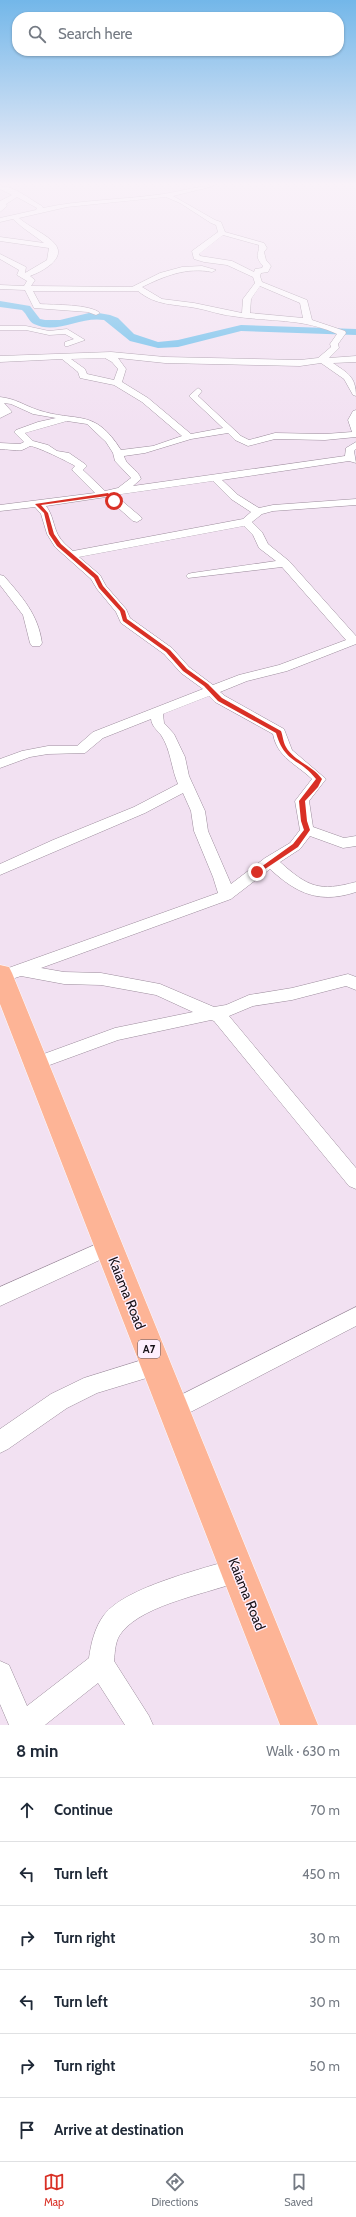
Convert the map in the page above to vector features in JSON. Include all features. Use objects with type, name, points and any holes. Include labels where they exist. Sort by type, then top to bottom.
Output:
[{"type":"highway","name":"Kaiama Road","points":[[6,974],[36,1064],[299,1725]]},
{"type":"street","points":[[19,266],[23,269],[20,273],[32,280],[27,287]]},
{"type":"street","points":[[25,276],[43,266]]},
{"type":"street","points":[[246,314],[247,299],[258,279],[258,272],[265,270],[267,266]]},
{"type":"street","points":[[135,288],[175,270],[188,267],[202,267],[214,270],[235,267],[304,302],[308,322]]},
{"type":"street","points":[[0,287],[27,287],[66,290],[135,288],[140,289],[150,298],[167,303],[193,305],[231,314],[246,314],[324,324],[342,333],[334,344],[335,348],[321,360]]},
{"type":"street","points":[[27,287],[38,306],[89,310],[96,313]]},
{"type":"street","points":[[0,328],[26,328],[49,333],[67,331],[81,340],[68,344]]},
{"type":"street","points":[[106,355],[115,360],[122,369],[117,383]]},
{"type":"street","points":[[0,359],[106,355],[165,360],[272,361],[300,363],[321,360],[356,359]]},
{"type":"street","points":[[64,356],[71,364],[82,371],[83,376],[117,383],[145,400],[189,437]]},
{"type":"street","points":[[0,368],[4,368],[10,358]]},
{"type":"street","points":[[321,360],[328,363],[348,378],[356,393]]},
{"type":"street","points":[[198,391],[193,396],[238,438],[248,443],[275,436],[325,437],[356,434]]},
{"type":"street","points":[[0,400],[13,401],[36,412],[90,422],[110,440],[118,453],[120,461],[135,475],[136,479],[122,490]]},
{"type":"street","points":[[0,404],[7,412],[0,415]]},
{"type":"street","points":[[356,413],[353,420],[356,430]]},
{"type":"street","points":[[68,419],[41,424],[19,432],[30,443],[45,447],[54,453],[66,455],[82,466],[78,469],[106,495],[137,519]]},
{"type":"street","points":[[118,453],[132,453],[155,448],[189,437],[230,430]]},
{"type":"street","points":[[0,446],[21,447],[30,443]]},
{"type":"street","points":[[0,508],[106,495],[122,490],[353,459],[348,450],[356,446]]},
{"type":"street","points":[[215,477],[223,488],[242,504],[258,512]]},
{"type":"street","points":[[72,555],[246,522],[258,512],[292,506],[356,502]]},
{"type":"street","points":[[38,504],[46,513],[52,534],[59,545],[96,578],[122,611],[124,620],[168,651],[185,670],[212,691],[220,700],[279,732],[283,748],[295,760],[313,771],[319,779],[316,786],[302,801],[304,821],[307,830]]},
{"type":"street","points":[[0,764],[27,754],[48,750],[80,750],[98,735],[128,723],[252,675],[283,668],[355,641],[285,563],[263,546],[258,534],[246,522]]},
{"type":"street","points":[[192,576],[285,563]]},
{"type":"street","points":[[0,578],[30,617],[35,628],[36,643]]},
{"type":"street","points":[[156,712],[156,719],[167,734],[178,757],[186,785],[198,811],[201,831],[221,877],[226,895]]},
{"type":"street","points":[[128,723],[144,723],[162,728]]},
{"type":"street","points":[[0,870],[57,843],[141,811],[162,801],[186,785]]},
{"type":"street","points":[[307,830],[343,844],[356,841]]},
{"type":"street","points":[[6,974],[226,895],[270,861],[295,846],[307,830]]},
{"type":"street","points":[[270,861],[294,881],[312,891],[328,895],[356,887]]},
{"type":"street","points":[[6,974],[101,979],[140,986],[160,990],[212,1013],[226,1023],[356,1181]]},
{"type":"street","points":[[36,1064],[115,1034],[230,1010],[249,1001],[292,994],[353,980]]},
{"type":"street","points":[[0,1297],[108,1247]]},
{"type":"street","points":[[173,1410],[356,1316]]},
{"type":"street","points":[[0,1442],[59,1401],[92,1385],[155,1366]]},
{"type":"street","points":[[140,1725],[100,1664],[103,1642],[114,1622],[135,1606],[237,1570]]},
{"type":"street","points":[[0,1674],[23,1725],[68,1692],[100,1664]]},
{"type":"waterway","points":[[0,304],[22,306],[30,311],[36,321],[44,324],[60,323],[93,316],[111,318],[130,336],[150,344],[158,345],[189,342],[241,328],[356,332]]},
{"type":"route","points":[[114,501],[108,494],[38,504],[46,513],[46,521],[59,545],[77,559],[96,578],[122,611],[124,620],[168,651],[185,670],[206,685],[220,700],[243,714],[279,732],[283,748],[295,760],[313,771],[319,779],[316,786],[302,801],[304,821],[307,830],[303,833],[295,846],[270,861],[257,872]]}]
